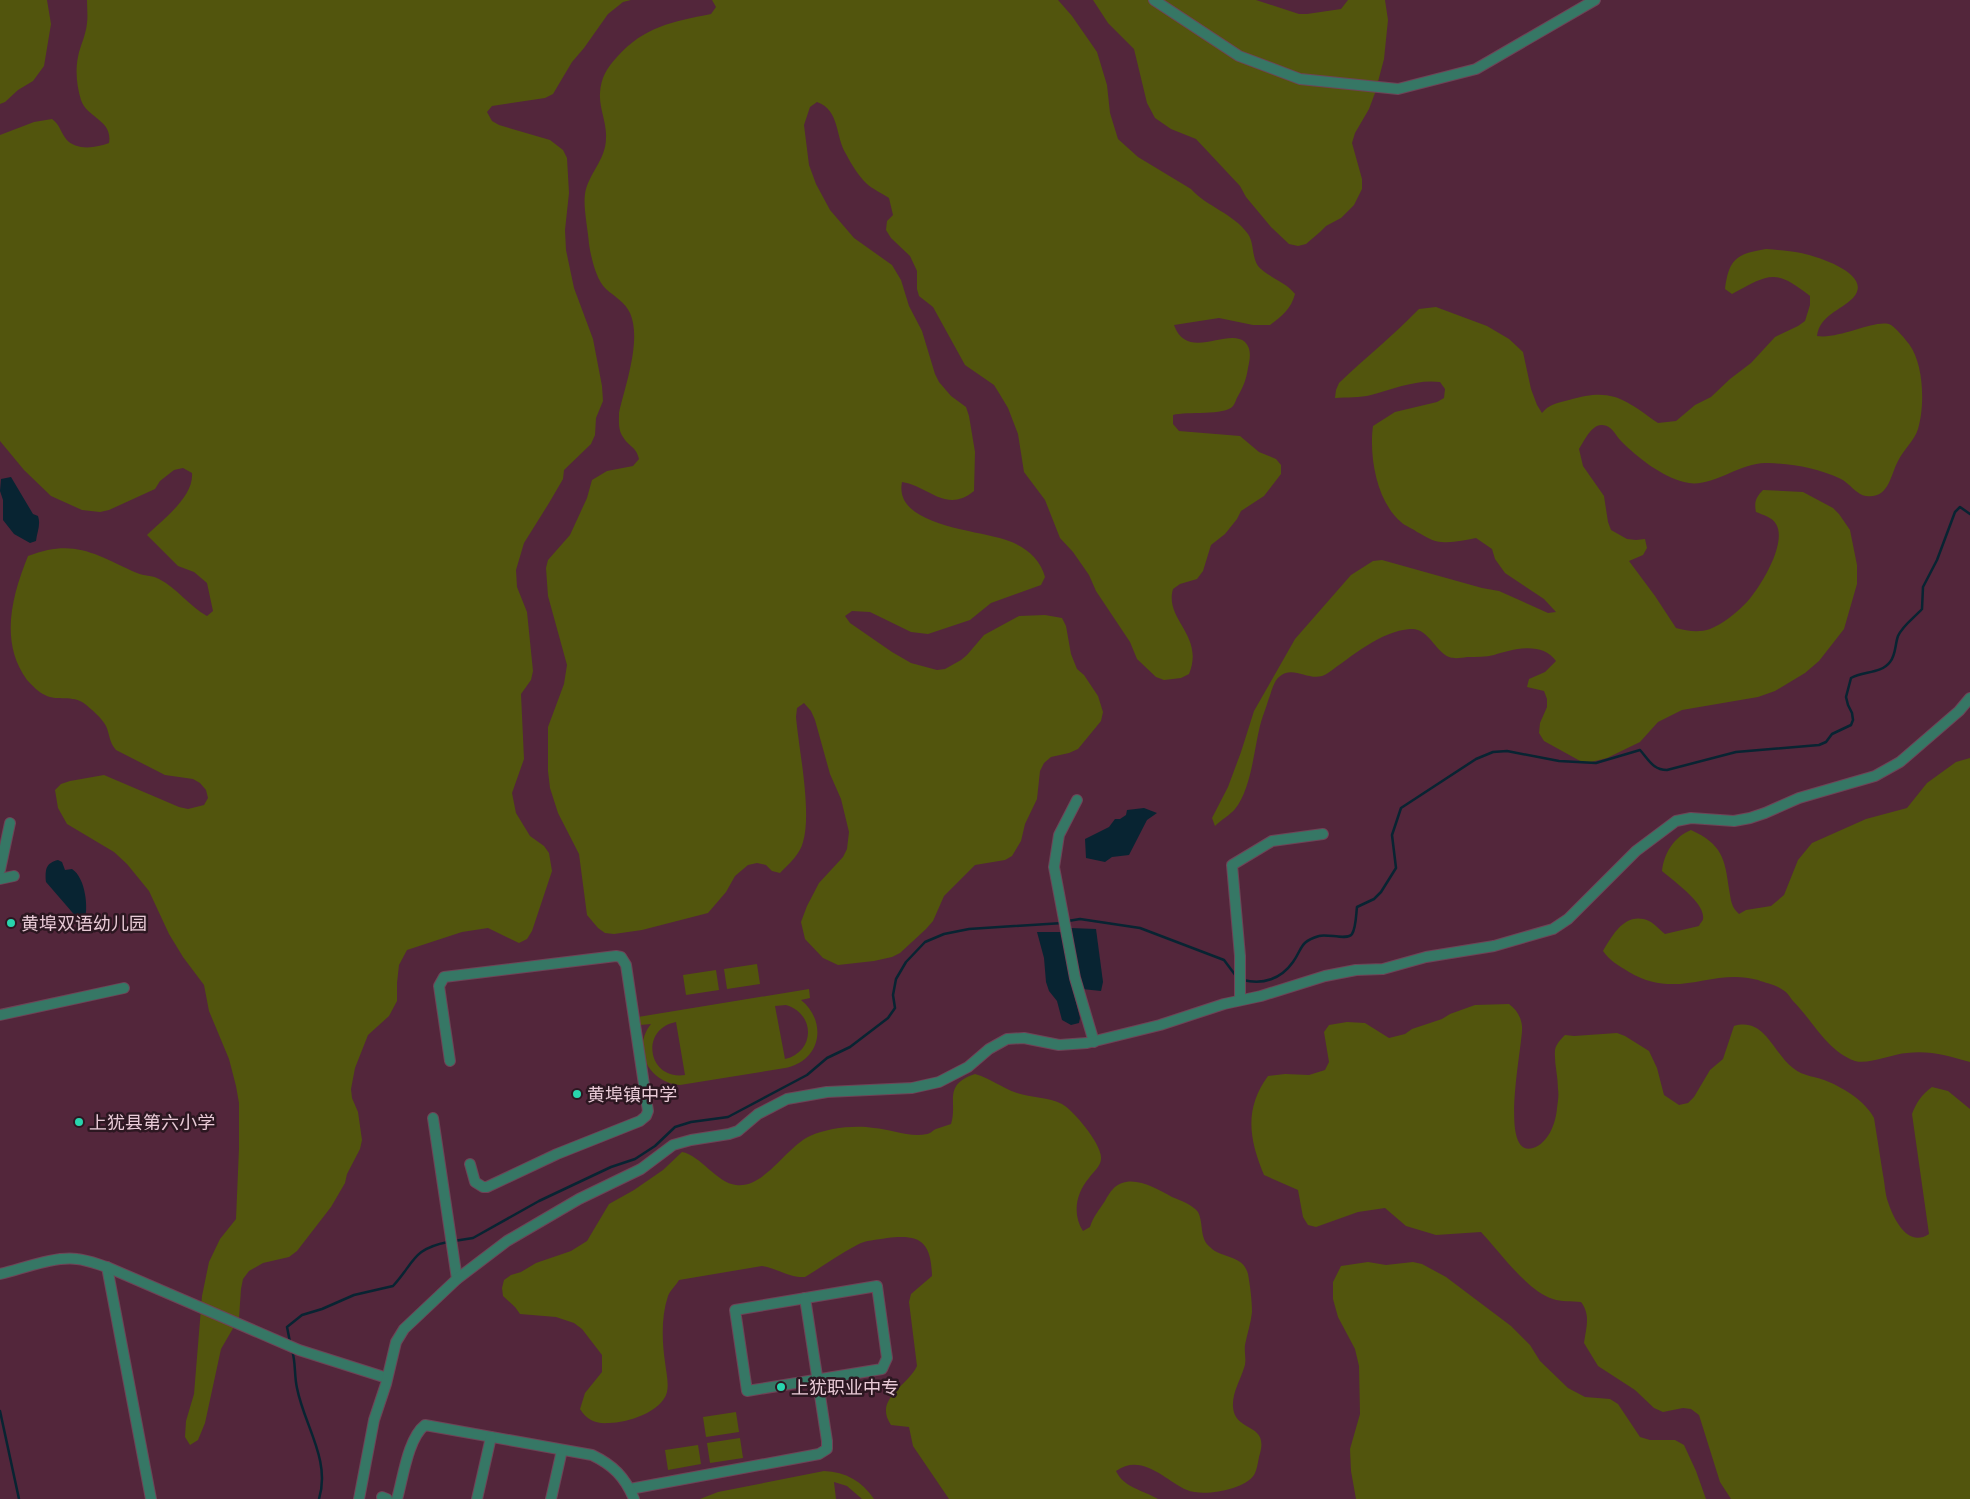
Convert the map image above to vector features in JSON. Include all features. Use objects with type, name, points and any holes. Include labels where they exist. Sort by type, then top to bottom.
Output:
[{"type":"street","points":[[1154,0],[1239,56],[1300,79],[1398,89],[1476,69],[1595,0]]},
{"type":"street","points":[[359,1499],[374,1420],[396,1342],[404,1329],[457,1279],[507,1241],[531,1225],[642,1169],[673,1145],[690,1140],[729,1134],[738,1130],[758,1114],[787,1099],[827,1092],[927,1086],[953,1076],[1007,1039],[1024,1038],[1067,1046],[1094,1042],[1160,1025],[1224,1004],[1261,996],[1334,974],[1356,970],[1383,970],[1426,958],[1494,946],[1553,929],[1568,919],[1636,852],[1676,821],[1691,818],[1734,821],[1750,818],[1799,798],[1875,776],[1900,762],[1953,716],[1970,698]]},
{"type":"street","points":[[1077,800],[1059,835],[1054,867],[1075,978],[1094,1042]]},
{"type":"street","points":[[0,870],[10,823]]},
{"type":"street","points":[[1240,1000],[1240,956],[1232,865],[1272,841],[1323,834]]},
{"type":"street","points":[[0,879],[14,876]]},
{"type":"street","points":[[450,1061],[439,986],[444,977],[616,956],[624,960],[648,1111],[646,1116],[640,1121],[557,1154],[487,1187],[483,1187],[475,1182],[470,1164]]},
{"type":"street","points":[[0,1016],[124,988]]},
{"type":"street","points":[[433,1118],[457,1279]]},
{"type":"street","points":[[0,1274],[64,1259],[77,1259],[107,1267],[299,1350],[387,1378]]},
{"type":"street","points":[[107,1267],[151,1499]]},
{"type":"street","points":[[877,1286],[887,1358],[885,1366],[878,1371],[747,1391],[735,1310],[805,1298],[877,1286]]},
{"type":"street","points":[[397,1499],[414,1438],[425,1425],[592,1455],[609,1463],[632,1494],[819,1454],[826,1449],[827,1441],[805,1298]]},
{"type":"street","points":[[477,1499],[491,1437]]},
{"type":"street","points":[[551,1499],[562,1450]]},
{"type":"shaded area","points":[[0,0],[47,0],[51,24],[44,66],[33,81],[0,104]]},
{"type":"shaded area","points":[[87,0],[631,0],[623,2],[608,14],[572,62],[553,94],[545,98],[492,106],[487,112],[492,121],[499,125],[550,140],[563,150],[567,158],[569,193],[565,230],[566,250],[574,288],[593,339],[602,386],[603,401],[596,418],[595,435],[591,444],[564,470],[563,479],[524,543],[516,570],[517,587],[527,612],[533,671],[531,680],[521,694],[524,759],[512,793],[516,813],[530,836],[544,846],[549,853],[552,871],[532,931],[527,939],[519,943],[488,928],[462,932],[407,950],[399,965],[397,1001],[389,1016],[368,1035],[355,1068],[351,1089],[352,1098],[358,1112],[362,1140],[360,1149],[347,1174],[345,1183],[331,1207],[297,1251],[289,1257],[263,1263],[249,1271],[243,1279],[239,1318],[221,1349],[205,1423],[198,1440],[190,1445],[185,1437],[186,1421],[194,1394],[202,1296],[209,1262],[220,1239],[236,1219],[239,1103],[236,1086],[229,1059],[209,1011],[204,985],[169,934],[149,891],[127,864],[114,852],[67,824],[58,808],[55,790],[61,784],[70,781],[104,775],[179,807],[188,809],[204,805],[208,798],[206,790],[193,779],[165,775],[116,750],[104,723],[85,704],[75,699],[50,697],[38,691],[27,680],[19,666],[13,651],[11,636],[13,604],[28,556],[59,548],[72,548],[84,551],[137,573],[156,578],[172,587],[207,616],[213,611],[207,583],[194,572],[178,566],[147,535],[183,499],[188,491],[192,473],[183,468],[174,470],[160,481],[155,489],[109,510],[100,512],[82,510],[51,496],[24,470],[0,441],[0,135],[34,122],[52,119],[70,143],[81,147],[92,147],[109,143],[107,129],[84,106],[78,84],[77,62],[86,27]]},
{"type":"shaded area","points":[[712,0],[1058,0],[1072,16],[1097,52],[1107,85],[1110,113],[1118,139],[1138,157],[1191,189],[1242,227],[1250,238],[1258,266],[1287,286],[1295,294],[1285,312],[1270,325],[1253,325],[1219,318],[1174,325],[1180,336],[1188,341],[1198,343],[1238,338],[1245,342],[1250,354],[1246,379],[1233,406],[1222,411],[1173,415],[1173,424],[1179,431],[1240,436],[1259,452],[1276,459],[1281,465],[1281,474],[1264,496],[1241,511],[1225,534],[1211,545],[1203,571],[1197,579],[1180,584],[1173,589],[1172,600],[1174,610],[1189,638],[1193,660],[1189,674],[1181,678],[1164,680],[1156,677],[1137,659],[1130,642],[1096,591],[1089,575],[1073,552],[1060,538],[1045,500],[1024,472],[1018,434],[1008,408],[994,385],[965,365],[933,307],[919,296],[917,271],[910,256],[891,238],[886,230],[887,221],[893,215],[889,198],[868,185],[855,170],[843,147],[830,111],[817,102],[810,107],[804,125],[809,165],[816,184],[830,210],[854,238],[892,265],[901,280],[909,306],[922,331],[939,382],[951,396],[966,407],[969,416],[975,452],[974,491],[955,500],[946,499],[912,484],[902,482],[903,497],[911,509],[925,518],[996,537],[1021,547],[1032,555],[1040,565],[1045,577],[1041,585],[991,603],[970,620],[928,634],[911,632],[870,612],[852,611],[845,616],[850,623],[892,652],[911,663],[937,670],[945,669],[961,660],[984,635],[1019,616],[1045,615],[1062,618],[1066,626],[1071,654],[1077,669],[1084,675],[1098,696],[1103,712],[1101,721],[1078,749],[1051,757],[1044,763],[1040,771],[1037,799],[1025,824],[1021,841],[1012,856],[1005,860],[975,865],[944,896],[933,921],[926,929],[900,953],[874,961],[838,965],[823,958],[805,939],[801,922],[807,906],[819,883],[843,857],[847,849],[849,832],[841,799],[830,774],[815,720],[811,711],[804,703],[797,708],[796,717],[806,798],[805,829],[802,846],[794,859],[780,873],[772,871],[766,865],[757,863],[748,865],[735,876],[726,892],[708,913],[642,930],[614,934],[605,933],[598,928],[587,915],[579,854],[558,813],[550,788],[548,727],[564,684],[567,665],[548,596],[546,568],[548,560],[570,535],[587,498],[592,480],[607,471],[633,466],[639,459],[636,451],[621,434],[619,422],[619,413],[633,349],[633,324],[630,313],[625,306],[602,285],[597,274],[590,249],[585,212],[587,187],[605,146],[606,132],[600,99],[603,77],[617,57],[638,38],[672,23],[711,14],[716,7]]},
{"type":"shaded area","points":[[1093,0],[1256,0],[1299,14],[1307,14],[1341,9],[1348,0],[1385,0],[1388,20],[1384,59],[1369,109],[1355,133],[1352,143],[1362,179],[1362,189],[1354,205],[1341,218],[1326,226],[1306,244],[1298,246],[1289,244],[1271,227],[1246,197],[1240,186],[1196,139],[1171,129],[1155,118],[1147,103],[1134,49],[1108,23]]},
{"type":"shaded area","points":[[1766,249],[1801,253],[1819,258],[1841,268],[1856,281],[1858,289],[1853,298],[1826,318],[1817,336],[1836,335],[1867,326],[1885,324],[1891,325],[1896,329],[1914,352],[1918,362],[1922,385],[1920,420],[1912,441],[1900,457],[1884,490],[1874,496],[1866,496],[1841,479],[1823,472],[1787,464],[1768,463],[1747,466],[1705,482],[1684,482],[1650,466],[1621,441],[1611,428],[1605,425],[1595,427],[1579,449],[1583,466],[1604,496],[1611,530],[1627,539],[1645,539],[1647,548],[1643,555],[1629,561],[1676,628],[1680,629],[1702,631],[1720,624],[1745,604],[1764,578],[1775,554],[1779,532],[1772,520],[1756,512],[1756,500],[1763,490],[1803,492],[1833,508],[1850,530],[1857,565],[1857,584],[1844,629],[1819,661],[1805,673],[1775,691],[1758,697],[1682,710],[1658,722],[1640,742],[1607,758],[1582,762],[1544,741],[1539,733],[1540,723],[1547,707],[1547,699],[1544,691],[1527,687],[1529,679],[1545,672],[1556,661],[1550,655],[1543,651],[1527,648],[1488,656],[1453,658],[1444,654],[1426,635],[1416,629],[1388,634],[1322,676],[1315,677],[1291,672],[1285,673],[1277,679],[1272,688],[1261,722],[1249,779],[1241,800],[1231,813],[1215,826],[1212,818],[1228,787],[1254,711],[1295,639],[1351,575],[1373,561],[1382,560],[1499,591],[1548,613],[1556,612],[1544,599],[1505,573],[1495,559],[1492,549],[1476,538],[1450,542],[1432,540],[1403,523],[1392,513],[1386,502],[1376,477],[1372,450],[1373,426],[1395,412],[1437,402],[1444,398],[1445,389],[1440,382],[1414,383],[1367,396],[1335,398],[1339,383],[1419,309],[1436,307],[1487,326],[1509,339],[1523,352],[1531,389],[1542,413],[1551,406],[1561,402],[1584,396],[1607,395],[1636,407],[1658,423],[1676,421],[1695,405],[1711,397],[1751,363],[1775,337],[1805,321],[1810,305],[1810,296],[1788,281],[1772,277],[1764,278],[1732,294],[1725,289],[1729,270],[1736,259],[1748,253]]},
{"type":"shaded area","points":[[1970,758],[1970,1062],[1923,1052],[1901,1054],[1866,1062],[1855,1061],[1828,1043],[1787,993],[1778,987],[1758,980],[1741,977],[1663,984],[1647,980],[1629,972],[1611,960],[1603,951],[1616,931],[1634,919],[1649,921],[1665,934],[1699,926],[1703,919],[1703,913],[1699,906],[1687,892],[1662,871],[1665,858],[1671,846],[1685,833],[1691,830],[1716,847],[1726,869],[1734,909],[1739,914],[1746,910],[1771,906],[1784,895],[1798,860],[1812,843],[1866,819],[1907,808],[1927,783],[1956,762]]},
{"type":"shaded area","points":[[757,964],[760,984],[727,989],[724,969]]},
{"type":"shaded area","points":[[716,970],[719,990],[686,995],[683,975]]},
{"type":"shaded area","points":[[809,989],[810,998],[801,1000],[810,1009],[815,1019],[817,1040],[806,1058],[797,1064],[785,1068],[680,1085],[669,1083],[660,1078],[646,1063],[643,1054],[643,1044],[645,1034],[651,1024],[640,1025],[638,1017]],"holes":[[[786,1005],[803,1016],[807,1024],[808,1033],[802,1049],[795,1055],[785,1059],[775,1006]],[[676,1022],[685,1075],[672,1075],[663,1070],[656,1063],[653,1053],[653,1043],[657,1034],[664,1027]]]},
{"type":"shaded area","points":[[1509,1004],[1518,1014],[1522,1026],[1514,1118],[1516,1136],[1522,1147],[1533,1148],[1539,1145],[1551,1131],[1556,1114],[1558,1096],[1555,1050],[1565,1035],[1617,1033],[1625,1036],[1649,1051],[1657,1068],[1664,1095],[1679,1105],[1688,1103],[1694,1097],[1710,1070],[1723,1059],[1734,1026],[1745,1025],[1761,1031],[1793,1068],[1801,1073],[1842,1088],[1860,1101],[1870,1112],[1874,1118],[1888,1202],[1898,1224],[1908,1235],[1915,1237],[1929,1234],[1912,1114],[1917,1102],[1932,1087],[1948,1091],[1970,1109],[1970,1499],[1731,1499],[1720,1482],[1699,1415],[1691,1409],[1683,1408],[1663,1412],[1654,1408],[1635,1390],[1598,1366],[1584,1343],[1587,1317],[1581,1302],[1556,1300],[1543,1295],[1533,1288],[1514,1270],[1481,1232],[1436,1235],[1406,1226],[1385,1208],[1358,1212],[1316,1227],[1308,1225],[1303,1217],[1298,1190],[1264,1175],[1255,1149],[1251,1124],[1255,1100],[1260,1088],[1268,1076],[1285,1074],[1309,1075],[1325,1070],[1329,1062],[1324,1032],[1329,1025],[1347,1022],[1365,1023],[1389,1038],[1405,1034],[1412,1029],[1475,1005]]},
{"type":"shaded area","points":[[975,1074],[1017,1093],[1062,1104],[1080,1120],[1092,1137],[1100,1153],[1101,1162],[1078,1197],[1077,1218],[1083,1231],[1090,1227],[1110,1193],[1119,1184],[1127,1182],[1142,1183],[1193,1207],[1200,1217],[1204,1239],[1207,1243],[1215,1251],[1242,1263],[1248,1274],[1252,1312],[1245,1345],[1245,1365],[1235,1392],[1233,1407],[1235,1415],[1240,1421],[1257,1432],[1261,1446],[1254,1475],[1242,1485],[1223,1491],[1194,1492],[1179,1486],[1153,1470],[1135,1465],[1126,1466],[1116,1471],[1119,1477],[1129,1485],[1158,1499],[949,1499],[913,1446],[909,1427],[891,1425],[887,1416],[886,1408],[889,1400],[917,1366],[909,1302],[911,1294],[932,1276],[931,1264],[926,1248],[922,1242],[908,1237],[864,1242],[844,1252],[805,1277],[794,1276],[762,1266],[679,1280],[668,1296],[663,1321],[663,1346],[668,1381],[667,1392],[664,1399],[651,1411],[625,1421],[596,1422],[589,1419],[580,1409],[585,1393],[602,1372],[602,1355],[582,1329],[574,1323],[556,1317],[520,1314],[503,1296],[504,1280],[536,1263],[571,1251],[587,1241],[609,1204],[663,1170],[682,1152],[689,1154],[729,1183],[736,1185],[746,1184],[756,1181],[765,1174],[801,1141],[825,1131],[866,1127],[920,1135],[928,1134],[951,1124],[955,1089],[958,1083]]},
{"type":"shaded area","points":[[1368,1262],[1386,1265],[1413,1262],[1422,1264],[1446,1277],[1511,1326],[1530,1345],[1540,1361],[1568,1388],[1585,1397],[1610,1399],[1618,1404],[1640,1437],[1650,1440],[1675,1440],[1684,1445],[1706,1499],[1356,1499],[1351,1471],[1350,1449],[1360,1414],[1359,1366],[1355,1349],[1338,1317],[1333,1299],[1333,1282],[1341,1266]]},
{"type":"shaded area","points":[[736,1412],[739,1432],[706,1437],[703,1417]]},
{"type":"shaded area","points":[[740,1438],[743,1458],[710,1463],[707,1443]]},
{"type":"shaded area","points":[[698,1445],[701,1464],[668,1470],[665,1450]]},
{"type":"shaded area","points":[[824,1471],[839,1473],[859,1482],[874,1499],[862,1499],[847,1486],[834,1482],[836,1499],[700,1499],[718,1492]]},
{"type":"water","points":[[11,477],[33,514],[38,516],[39,525],[36,541],[30,543],[14,534],[3,520],[3,500],[0,491],[1,479]]},
{"type":"water","points":[[1144,808],[1157,813],[1147,820],[1129,855],[1112,857],[1105,862],[1086,858],[1085,839],[1109,827],[1115,819],[1120,819],[1126,815],[1127,810]]},
{"type":"water","points":[[58,860],[62,862],[65,870],[72,869],[80,879],[86,902],[84,922],[78,919],[46,882],[47,867]]},
{"type":"water","points":[[1070,928],[1096,929],[1103,982],[1101,991],[1082,989]]},
{"type":"water","points":[[1037,932],[1061,932],[1068,971],[1080,1018],[1079,1023],[1071,1025],[1062,1020],[1057,1001],[1049,991],[1046,982],[1044,958]]},
{"type":"waterway","points":[[1243,980],[1264,981],[1283,973],[1293,962],[1302,946],[1313,938],[1323,935],[1346,937],[1352,934],[1357,907],[1374,899],[1381,892],[1396,868],[1392,835],[1401,808],[1476,759],[1493,752],[1507,751],[1559,761],[1596,763],[1640,750],[1655,766],[1662,770],[1667,770],[1736,752],[1819,745],[1826,742],[1832,734],[1851,725],[1853,720],[1846,697],[1851,678],[1882,669],[1886,666],[1893,656],[1900,632],[1922,609],[1923,587],[1937,560],[1955,512],[1960,507],[1970,514]]},
{"type":"waterway","points":[[1068,921],[1080,919],[1140,928],[1224,960],[1236,976]]},
{"type":"waterway","points":[[454,1241],[473,1238],[539,1201],[611,1167],[635,1159],[655,1146],[675,1127],[691,1122],[728,1117],[807,1075],[827,1058],[850,1047],[888,1018],[895,1008],[893,995],[896,979],[906,962],[925,942],[944,934],[969,929],[1063,923]]},
{"type":"waterway","points":[[290,1342],[287,1327],[302,1315],[322,1309],[354,1295],[393,1286],[415,1258],[427,1248],[448,1242]]},
{"type":"waterway","points":[[292,1350],[300,1402],[315,1443],[322,1470],[322,1485],[319,1499]]},
{"type":"waterway","points":[[0,1411],[19,1499]]},
{"type":"place","name":"黄埠双语幼儿园","points":[[11,923]]},
{"type":"place","name":"黄埠镇中学","points":[[577,1094]]},
{"type":"place","name":"上犹县第六小学","points":[[79,1122]]},
{"type":"place","name":"上犹职业中专","points":[[781,1387]]}]
